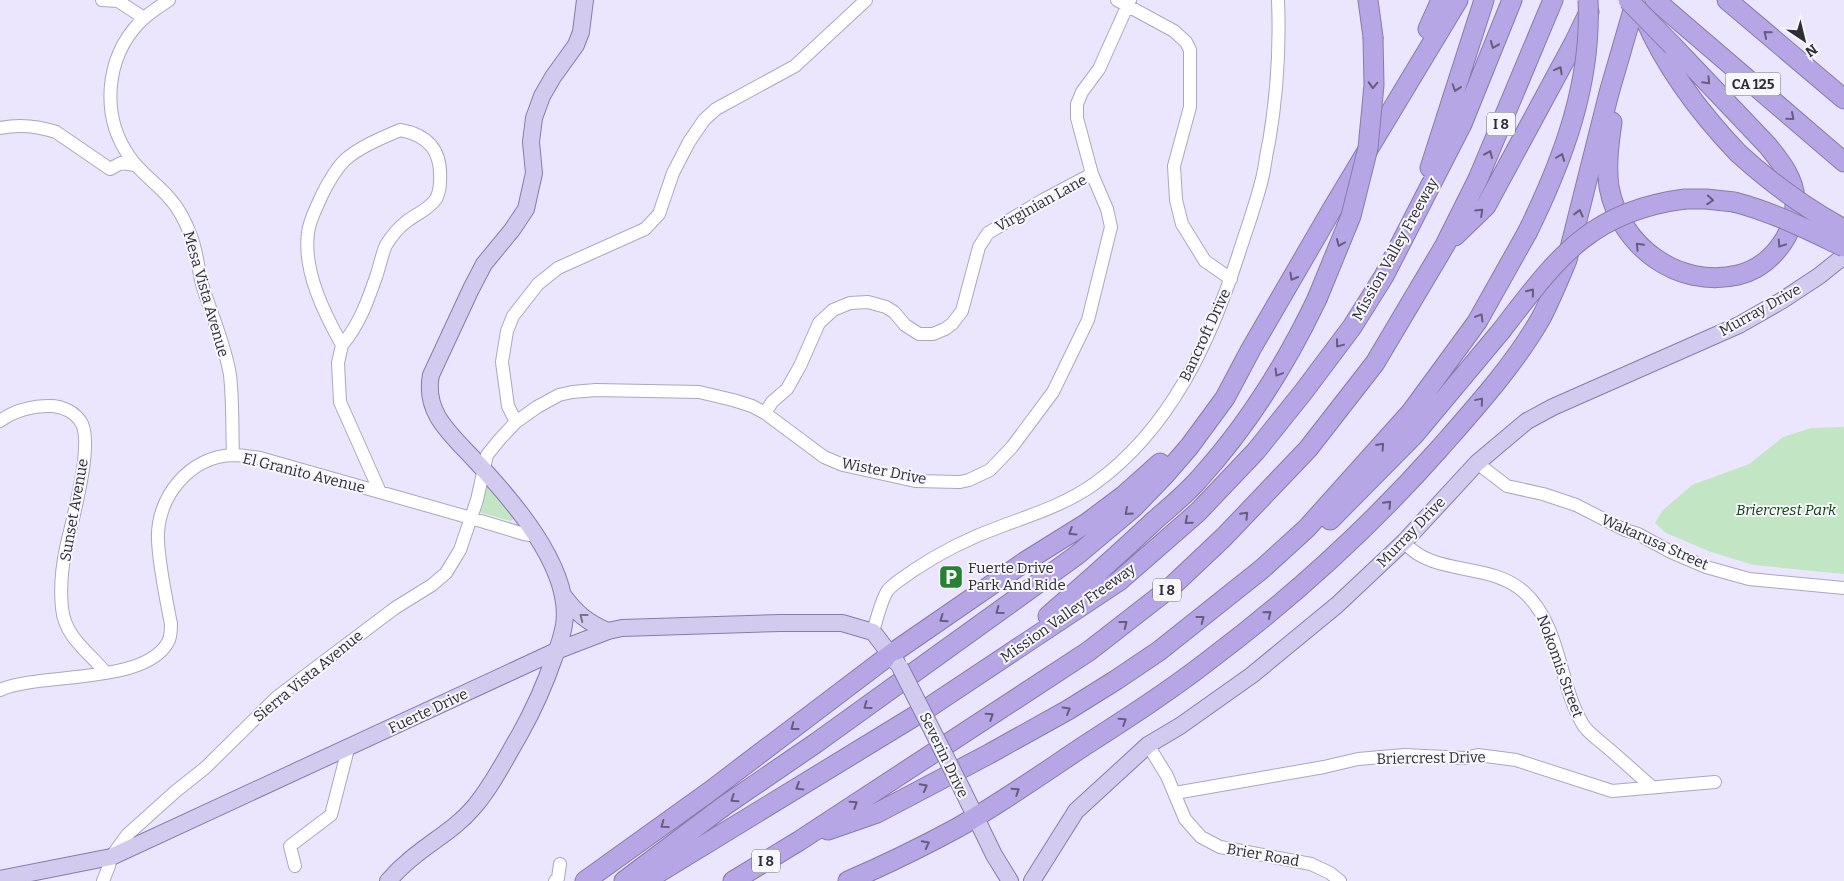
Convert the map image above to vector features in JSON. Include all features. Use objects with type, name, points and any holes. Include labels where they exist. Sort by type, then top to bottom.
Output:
[{"type":"highway","points":[[988,668],[1114,558],[1198,480],[1259,404],[1300,333],[1317,299],[1352,216],[1368,148],[1374,84],[1373,37],[1368,0]]},
{"type":"highway","points":[[1380,129],[1442,0]]},
{"type":"highway","points":[[624,881],[724,806],[816,743],[1077,555],[1133,508],[1189,447],[1225,398],[1251,349],[1458,0]]},
{"type":"highway","name":"Mission Valley Freeway","points":[[645,881],[928,708],[988,668],[1118,581],[1198,512],[1256,451],[1304,391],[1352,327],[1384,276],[1462,124],[1512,0]]},
{"type":"highway","name":"I 8","points":[[733,881],[799,841],[1089,651],[1170,588],[1224,537],[1308,449],[1375,363],[1445,245],[1478,179],[1553,0]]},
{"type":"highway","points":[[1262,569],[1307,528],[1411,412],[1477,322],[1527,233],[1549,188],[1564,150],[1577,107],[1585,60],[1588,34],[1588,0]]},
{"type":"highway","points":[[1445,245],[1486,206],[1574,43],[1594,0]]},
{"type":"highway","points":[[1621,57],[1609,147],[1609,188],[1615,208],[1622,222],[1638,245],[1648,255],[1671,268],[1689,275],[1705,277],[1722,278],[1739,275],[1768,260],[1785,239],[1793,216],[1795,199],[1790,180],[1782,162],[1628,0]]},
{"type":"highway","points":[[848,881],[882,866],[975,817],[1134,713],[1206,663],[1288,598],[1370,523],[1449,439],[1513,359],[1541,317],[1559,280],[1567,260],[1609,94],[1636,0]]},
{"type":"highway","points":[[1636,0],[1653,37],[1673,72],[1695,105],[1719,133],[1764,176],[1790,196],[1844,229]]},
{"type":"highway","name":"CA 125","points":[[1727,0],[1844,99]]},
{"type":"highway","name":"CA 125","points":[[1658,3],[1844,162]]},
{"type":"highway","points":[[1412,222],[1483,4]]},
{"type":"highway","points":[[799,841],[877,813],[1068,710],[1159,651],[1262,569],[1331,519],[1415,434],[1564,254],[1587,235],[1617,217],[1654,204],[1685,199],[1734,202],[1758,208],[1780,217],[1844,247]]},
{"type":"highway","points":[[585,881],[896,661],[1026,561],[1087,523],[1136,485],[1168,456],[1203,418],[1251,349]]},
{"type":"main road","points":[[388,881],[404,864],[447,833],[475,807],[532,713],[564,625],[563,595],[553,565],[536,536],[516,506],[457,442],[435,413],[430,397],[431,374],[471,289],[484,264],[512,230],[526,209],[534,173],[531,142],[534,118],[542,96],[576,45],[581,32],[584,0]]},
{"type":"main road","name":"Murray Drive","points":[[1032,881],[1076,811],[1148,745],[1180,726],[1252,674],[1338,605],[1404,542],[1477,463],[1528,421],[1578,395],[1739,324],[1781,301],[1819,276],[1844,256]]},
{"type":"main road","points":[[563,595],[584,619],[608,631]]},
{"type":"main road","name":"Fuerte Drive","points":[[0,879],[111,857],[556,651],[608,631],[622,628],[824,622],[842,624],[873,632]]},
{"type":"main road","name":"Severin Drive","points":[[873,632],[896,661],[975,817],[1010,881]]},
{"type":"street","points":[[102,0],[117,1],[144,18]]},
{"type":"street","name":"Mesa Vista Avenue","points":[[169,0],[144,18],[132,30],[121,50],[113,72],[110,93],[111,113],[117,134],[128,156],[170,199],[179,211],[192,238],[199,273],[229,373],[233,455]]},
{"type":"street","points":[[516,422],[508,406],[502,362],[507,331],[513,316],[532,291],[547,275],[558,268],[645,229],[659,214],[673,173],[689,142],[704,120],[716,109],[795,66],[866,0]]},
{"type":"street","name":"Bancroft Drive","points":[[873,632],[887,591],[928,560],[962,542],[1000,526],[1038,514],[1068,500],[1094,484],[1131,454],[1161,417],[1190,374],[1211,331],[1231,279],[1263,177],[1279,61],[1278,0]]},
{"type":"street","points":[[1125,2],[1174,31],[1186,42],[1190,50],[1190,107],[1174,166],[1176,200],[1182,224],[1205,261],[1231,279]]},
{"type":"street","name":"Wister Drive","points":[[471,518],[488,455],[493,448],[516,422],[537,407],[560,395],[572,392],[596,390],[699,392],[733,400],[752,406],[765,413],[824,457],[842,465],[915,481],[960,482],[990,470],[1012,447],[1053,392],[1088,320],[1111,227],[1107,209],[1092,174],[1077,118],[1077,104],[1082,92],[1099,69],[1125,2]]},
{"type":"street","points":[[0,128],[26,126],[46,129],[56,132],[110,169],[121,163],[135,165]]},
{"type":"street","points":[[342,345],[329,323],[313,283],[308,254],[308,233],[313,216],[325,188],[346,159],[375,141],[400,130],[408,131],[422,138],[437,155],[441,166],[439,190],[436,199],[424,212],[405,222],[393,234],[385,247],[365,309],[342,345],[338,363],[340,402],[380,492]]},
{"type":"street","name":"Virginian Lane","points":[[765,413],[772,402],[787,389],[820,323],[833,310],[850,303],[868,302],[886,307],[894,312],[905,325],[920,334],[932,334],[945,329],[952,324],[962,311],[979,247],[988,233],[1042,200],[1092,174]]},
{"type":"street","name":"Sunset Avenue","points":[[0,422],[18,410],[43,406],[59,406],[72,413],[82,423],[85,452],[76,506],[66,549],[62,578],[62,609],[67,628],[76,643],[106,673]]},
{"type":"street","name":"El Granito Avenue","points":[[0,690],[24,683],[106,673],[145,662],[168,642],[171,624],[158,541],[161,512],[171,491],[186,474],[203,463],[233,455],[260,458],[536,536]]},
{"type":"street","name":"Wakarusa Street","points":[[1477,463],[1507,486],[1543,494],[1576,505],[1625,530],[1638,534],[1671,552],[1706,567],[1749,579],[1844,588]]},
{"type":"street","name":"Sierra Vista Avenue","points":[[103,881],[111,857],[127,835],[176,790],[205,768],[277,697],[395,608],[440,580],[456,558],[471,518]]},
{"type":"street","name":"Nokomis Street","points":[[1404,542],[1412,551],[1433,562],[1484,572],[1506,581],[1523,591],[1539,608],[1550,630],[1575,711],[1583,726],[1652,787]]},
{"type":"street","name":"Brier Road","points":[[1148,745],[1167,776],[1185,818],[1201,837],[1220,847],[1301,861],[1321,868],[1340,881]]},
{"type":"street","points":[[295,866],[290,846],[331,815],[348,748]]},
{"type":"street","name":"Briercrest Drive","points":[[1175,793],[1324,767],[1358,759],[1405,756],[1464,758],[1478,755],[1516,760],[1612,791],[1715,782]]},
{"type":"street","points":[[554,881],[558,878],[560,864]]},
{"type":"green space","name":"Briercrest Park","points":[[1844,427],[1844,574],[1754,565],[1711,552],[1666,533],[1655,523],[1662,511],[1692,485],[1749,464],[1783,437],[1811,428]]},
{"type":"green space","points":[[483,481],[514,518],[511,521],[475,511]]},
{"type":"place","name":"Fuerte Drive Park And Ride","points":[[951,577]]}]
